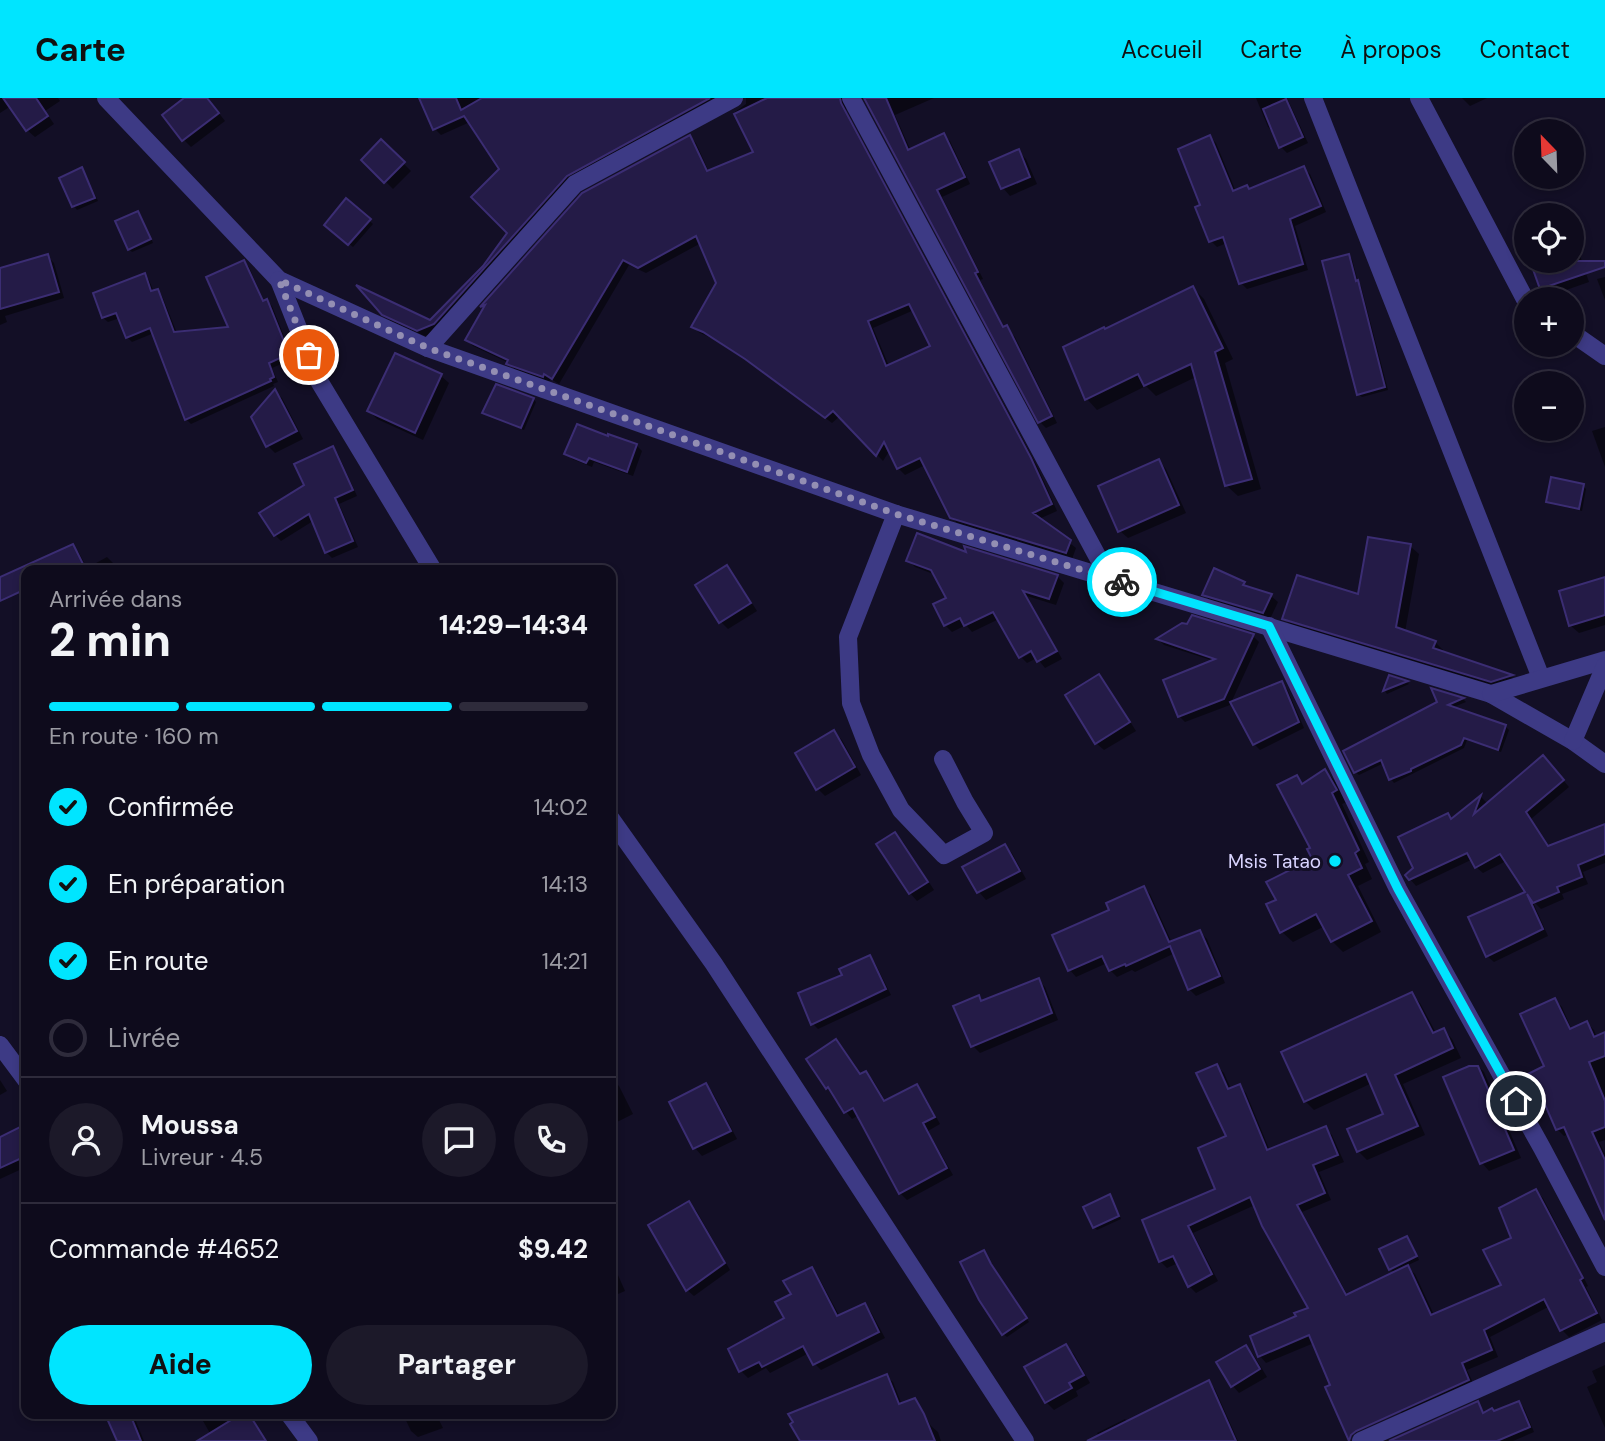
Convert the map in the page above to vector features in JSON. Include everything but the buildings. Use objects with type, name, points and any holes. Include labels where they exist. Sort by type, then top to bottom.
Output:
[{"type":"street","points":[[106,98],[279,280],[428,348],[896,514],[1491,694],[1573,741],[1605,764]]},
{"type":"street","points":[[428,348],[575,184],[734,98]]},
{"type":"street","points":[[851,98],[1109,578]]},
{"type":"street","points":[[1313,98],[1541,678]]},
{"type":"street","points":[[1419,98],[1518,287]]},
{"type":"street","points":[[279,280],[319,381],[430,565]]},
{"type":"street","points":[[1584,341],[1605,356]]},
{"type":"street","points":[[896,514],[848,637],[851,703],[871,755],[901,810],[944,855],[984,833],[943,759]]},
{"type":"street","points":[[1269,626],[1398,889],[1542,1148],[1605,1268]]},
{"type":"street","points":[[1491,694],[1605,660]]},
{"type":"street","points":[[1573,741],[1605,666]]},
{"type":"street","points":[[616,826],[714,964],[1025,1441]]},
{"type":"street","points":[[0,1045],[21,1073]]},
{"type":"street","points":[[1362,1441],[1605,1332]]},
{"type":"street","points":[[293,1419],[309,1441]]},
{"type":"way so far","points":[[309,355],[279,280],[428,348],[896,514],[1122,582]]},
{"type":"place","name":"Msis Tatao","points":[[1335,861]]},
{"type":"route","points":[[1122,582],[1269,626],[1398,889],[1516,1101]]}]
